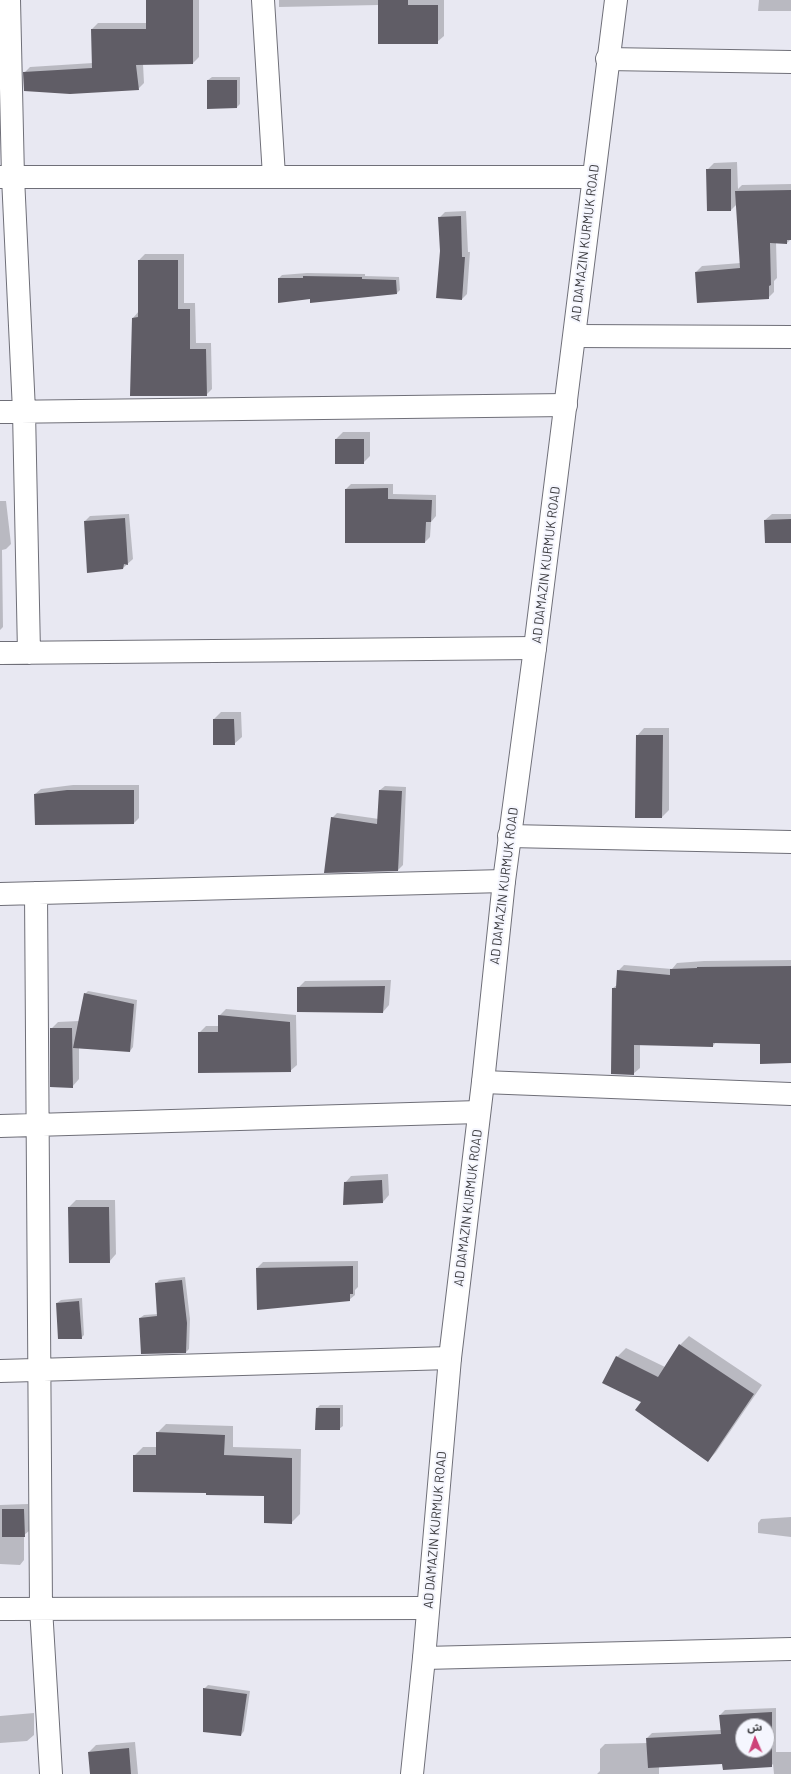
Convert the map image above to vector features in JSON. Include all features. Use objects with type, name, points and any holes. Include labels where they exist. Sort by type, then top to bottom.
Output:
[{"type":"main road","points":[[9,0],[7,177],[24,411],[30,653]]},
{"type":"main road","points":[[263,0],[274,176]]},
{"type":"main road","name":"AD DAMAZIN KURMUK ROAD","points":[[412,1774],[424,1658],[450,1358],[483,1082],[509,836],[575,336],[607,59],[616,0]]},
{"type":"main road","points":[[607,59],[791,62]]},
{"type":"main road","points":[[7,177],[593,177]]},
{"type":"main road","points":[[575,336],[791,337]]},
{"type":"main road","points":[[0,412],[566,405]]},
{"type":"main road","points":[[0,653],[535,648]]},
{"type":"main road","points":[[509,836],[791,842]]},
{"type":"main road","points":[[0,894],[504,881]]},
{"type":"main road","points":[[36,893],[41,1608],[51,1774]]},
{"type":"main road","points":[[483,1082],[791,1094]]},
{"type":"main road","points":[[0,1126],[479,1112]]},
{"type":"main road","points":[[0,1370],[450,1358]]},
{"type":"main road","points":[[0,1609],[428,1608]]},
{"type":"main road","points":[[424,1658],[791,1649]]},
{"type":"building","points":[[146,0],[193,0],[193,64],[136,65],[139,90],[70,94],[24,91],[23,72],[92,68],[91,29],[146,29]]},
{"type":"building","points":[[378,0],[408,0],[408,5],[438,5],[438,44],[378,44]]},
{"type":"building","points":[[207,80],[237,80],[237,108],[207,109]]},
{"type":"building","points":[[706,169],[731,169],[731,211],[707,211]]},
{"type":"building","points":[[791,190],[791,240],[787,240],[787,244],[770,243],[771,285],[769,286],[769,299],[697,303],[695,272],[740,268],[735,191]]},
{"type":"building","points":[[461,216],[462,257],[465,257],[462,300],[436,298],[440,251],[438,217]]},
{"type":"building","points":[[138,260],[178,260],[178,309],[190,309],[190,349],[206,349],[207,396],[130,396],[132,318],[138,317]]},
{"type":"building","points":[[303,276],[362,277],[362,279],[396,280],[397,294],[310,303],[310,299],[278,303],[278,278],[303,278]]},
{"type":"building","points":[[335,439],[364,439],[364,464],[335,464]]},
{"type":"building","points":[[388,488],[388,499],[432,500],[431,522],[426,522],[425,543],[345,543],[345,489]]},
{"type":"building","points":[[125,518],[128,565],[124,564],[123,569],[87,573],[84,521]]},
{"type":"building","points":[[791,519],[791,543],[765,543],[764,520]]},
{"type":"building","points":[[213,719],[234,719],[235,745],[213,745]]},
{"type":"building","points":[[636,735],[663,735],[662,818],[635,818]]},
{"type":"building","points":[[67,790],[134,790],[134,824],[35,825],[34,794]]},
{"type":"building","points":[[379,790],[402,791],[398,871],[324,873],[331,817],[377,824]]},
{"type":"building","points":[[791,966],[791,1063],[760,1064],[760,1044],[713,1043],[713,1047],[634,1045],[634,1075],[611,1074],[612,988],[616,988],[617,970],[670,975],[670,969],[697,967]]},
{"type":"building","points":[[385,986],[383,1013],[297,1012],[297,987]]},
{"type":"building","points":[[84,993],[134,1004],[130,1052],[73,1048]]},
{"type":"building","points":[[218,1015],[290,1022],[291,1072],[198,1073],[198,1032],[218,1032]]},
{"type":"building","points":[[50,1028],[72,1028],[73,1088],[50,1087]]},
{"type":"building","points":[[382,1180],[383,1203],[343,1205],[344,1182]]},
{"type":"building","points":[[68,1207],[109,1207],[110,1263],[69,1263]]},
{"type":"building","points":[[353,1266],[353,1294],[350,1294],[350,1301],[257,1310],[256,1268]]},
{"type":"building","points":[[182,1280],[187,1323],[186,1353],[141,1354],[139,1318],[157,1316],[155,1283]]},
{"type":"building","points":[[79,1301],[82,1339],[58,1339],[56,1303]]},
{"type":"building","points":[[679,1344],[754,1394],[708,1462],[635,1410],[641,1402],[602,1383],[616,1356],[658,1377]]},
{"type":"building","points":[[316,1408],[340,1408],[340,1430],[315,1430]]},
{"type":"building","points":[[156,1432],[225,1435],[224,1455],[292,1458],[292,1524],[264,1523],[264,1496],[206,1495],[206,1493],[133,1492],[133,1455],[156,1455]]},
{"type":"building","points":[[2,1509],[24,1509],[25,1537],[2,1537]]},
{"type":"building","points":[[203,1688],[247,1694],[241,1736],[203,1732]]},
{"type":"building","points":[[772,1712],[772,1718],[735,1718],[735,1758],[772,1758],[772,1767],[723,1770],[722,1764],[648,1768],[646,1738],[721,1734],[719,1715]]},
{"type":"building","points":[[129,1748],[131,1774],[90,1774],[88,1752]]}]
